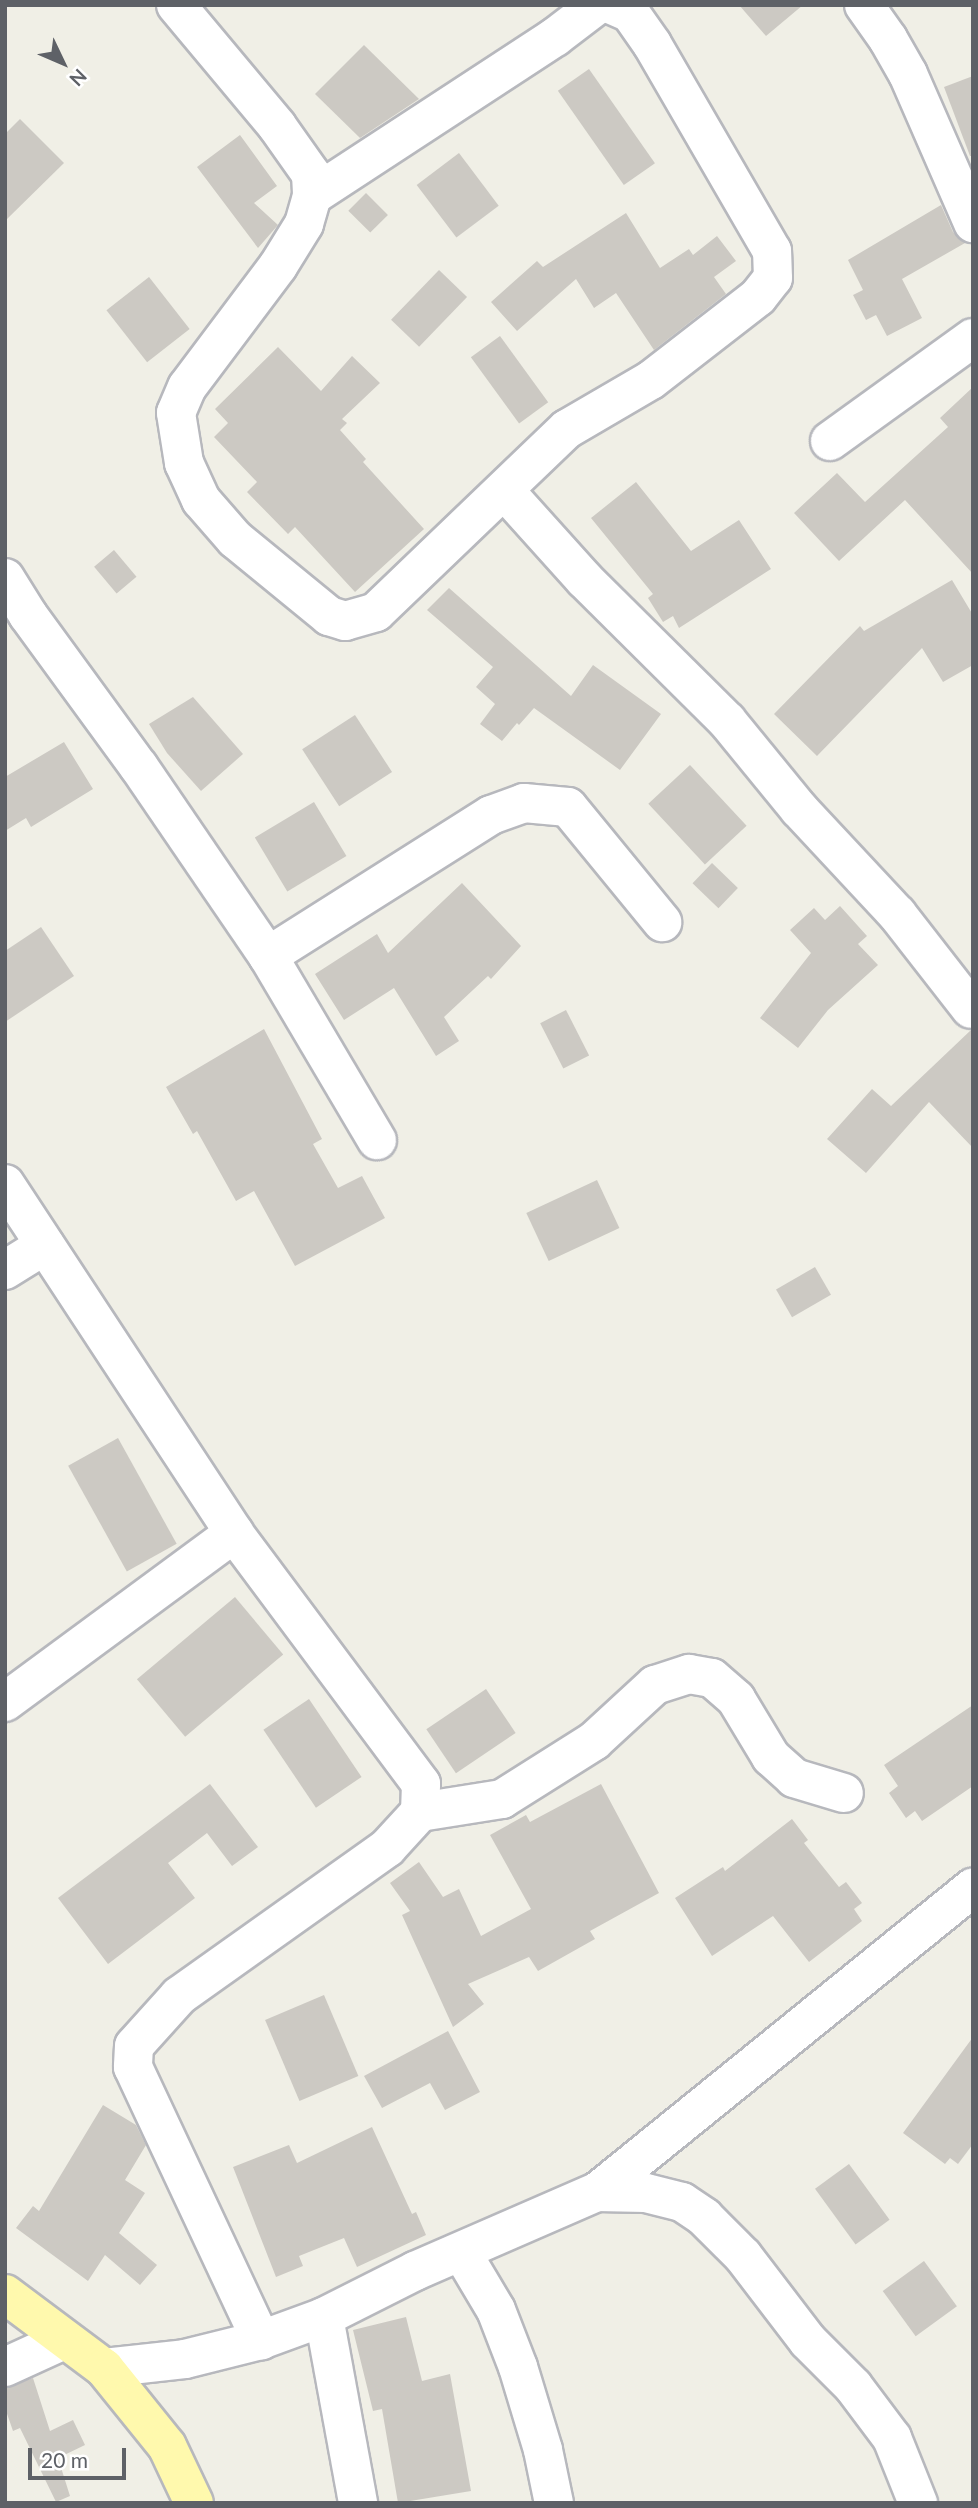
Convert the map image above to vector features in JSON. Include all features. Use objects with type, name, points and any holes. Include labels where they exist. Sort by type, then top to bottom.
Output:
[{"type":"main road","points":[[5,2294],[104,2368],[167,2446],[194,2503]]},
{"type":"street","points":[[176,5],[291,145],[311,174],[312,196],[304,224],[278,266],[187,387],[176,413],[184,463],[201,500],[235,539],[267,568],[329,616],[345,621],[376,612],[567,429],[651,380],[758,297],[773,278],[772,251],[658,55],[630,13],[612,5]]},
{"type":"street","points":[[312,196],[555,37],[597,5]]},
{"type":"street","points":[[864,5],[908,74],[973,223]]},
{"type":"street","points":[[830,441],[973,338]]},
{"type":"street","points":[[504,490],[585,580],[727,721],[799,809],[897,914],[971,1009]]},
{"type":"street","points":[[5,578],[17,624],[139,767],[268,956],[377,1140]]},
{"type":"street","points":[[268,956],[491,814],[524,803],[568,807],[594,835],[662,922]]},
{"type":"street","points":[[5,1184],[234,1533],[421,1784],[420,1812]]},
{"type":"street","points":[[5,1270],[45,1245]]},
{"type":"street","points":[[5,1702],[234,1533]]},
{"type":"street","points":[[261,2340],[134,2067],[134,2046],[180,1996],[387,1847],[420,1812],[502,1800],[594,1741],[655,1685],[689,1674],[712,1678],[736,1699],[771,1757],[794,1778],[844,1793]]},
{"type":"street","points":[[104,2368],[185,2359],[261,2340],[324,2317],[415,2271],[462,2253],[597,2192],[973,1887]]},
{"type":"street","points":[[597,2192],[646,2193],[682,2202],[732,2244],[808,2342],[853,2386],[892,2438],[918,2503]]},
{"type":"street","points":[[462,2253],[496,2311],[518,2367],[554,2503]]},
{"type":"street","points":[[324,2317],[358,2503]]},
{"type":"street","points":[[5,2367],[64,2340]]},
{"type":"building","points":[[739,5],[803,5],[766,36]]},
{"type":"building","points":[[364,45],[419,99],[360,138],[315,94]]},
{"type":"building","points":[[589,69],[655,163],[624,185],[558,91]]},
{"type":"building","points":[[973,76],[973,156],[970,156],[944,87]]},
{"type":"building","points":[[20,119],[64,163],[5,221],[5,134]]},
{"type":"building","points":[[240,135],[277,186],[254,203],[278,225],[258,248],[197,167]]},
{"type":"building","points":[[459,153],[499,206],[456,238],[417,185]]},
{"type":"building","points":[[366,193],[388,215],[370,233],[348,211]]},
{"type":"building","points":[[941,205],[953,232],[965,243],[902,279],[922,318],[887,336],[876,315],[866,320],[853,295],[863,290],[848,260]]},
{"type":"building","points":[[626,213],[660,268],[689,249],[693,255],[717,236],[736,261],[714,277],[726,294],[654,350],[616,293],[594,308],[576,279],[517,331],[491,302],[537,261],[543,267]]},
{"type":"building","points":[[439,270],[467,297],[419,347],[391,320]]},
{"type":"building","points":[[149,277],[190,329],[147,362],[106,310]]},
{"type":"building","points":[[500,336],[548,402],[519,423],[471,357]]},
{"type":"building","points":[[278,347],[321,391],[352,356],[380,383],[342,419],[347,423],[340,430],[366,459],[363,462],[424,529],[355,592],[295,527],[288,534],[247,492],[257,482],[214,437],[228,423],[215,409]]},
{"type":"building","points":[[973,387],[973,574],[905,500],[839,561],[794,513],[837,473],[865,502],[948,427],[940,418]]},
{"type":"building","points":[[636,482],[691,551],[739,520],[771,569],[679,628],[673,616],[663,622],[648,598],[653,594],[591,518]]},
{"type":"building","points":[[114,550],[136,577],[117,594],[94,567]]},
{"type":"building","points":[[952,580],[973,615],[973,665],[943,682],[922,648],[817,756],[774,714],[860,626],[864,631]]},
{"type":"building","points":[[449,588],[571,696],[593,665],[661,714],[620,770],[534,708],[502,741],[480,724],[495,704],[476,687],[493,667],[427,610]]},
{"type":"building","points":[[193,697],[243,754],[201,791],[167,753],[149,724]]},
{"type":"building","points":[[355,715],[392,772],[339,806],[302,749]]},
{"type":"building","points":[[64,742],[93,789],[31,827],[26,818],[5,831],[5,777]]},
{"type":"building","points":[[690,765],[747,826],[705,865],[648,804]]},
{"type":"building","points":[[314,802],[346,856],[287,892],[255,838]]},
{"type":"building","points":[[712,863],[738,888],[718,908],[693,883]]},
{"type":"building","points":[[462,883],[521,946],[491,979],[488,976],[444,1017],[459,1041],[436,1056],[394,988],[344,1020],[315,974],[377,934],[388,953]]},
{"type":"building","points":[[840,906],[867,936],[858,944],[878,965],[828,1010],[798,1048],[760,1018],[811,953],[790,930],[814,908],[825,920]]},
{"type":"building","points":[[41,927],[74,976],[5,1022],[5,951]]},
{"type":"building","points":[[566,1010],[589,1055],[563,1069],[540,1023]]},
{"type":"building","points":[[264,1029],[322,1139],[313,1144],[338,1188],[362,1176],[385,1218],[295,1266],[254,1191],[236,1201],[197,1131],[193,1134],[166,1087]]},
{"type":"building","points":[[971,1030],[973,1148],[929,1102],[866,1173],[827,1139],[872,1089],[891,1106]]},
{"type":"building","points":[[597,1180],[619,1228],[549,1261],[526,1213]]},
{"type":"building","points":[[815,1267],[831,1295],[792,1317],[776,1290]]},
{"type":"building","points":[[118,1438],[177,1544],[127,1571],[68,1466]]},
{"type":"building","points":[[235,1597],[283,1654],[185,1737],[137,1679]]},
{"type":"building","points":[[486,1689],[516,1733],[456,1773],[426,1729]]},
{"type":"building","points":[[309,1699],[362,1777],[316,1808],[263,1730]]},
{"type":"building","points":[[973,1705],[973,1786],[922,1821],[915,1811],[906,1818],[889,1793],[898,1786],[884,1765]]},
{"type":"building","points":[[210,1784],[258,1847],[232,1866],[207,1833],[168,1863],[195,1898],[108,1964],[58,1898]]},
{"type":"building","points":[[601,1784],[659,1893],[590,1931],[595,1939],[538,1971],[529,1957],[468,1984],[484,2004],[453,2027],[402,1915],[410,1911],[390,1883],[419,1862],[443,1897],[459,1889],[481,1936],[531,1909],[490,1835],[526,1815],[530,1822]]},
{"type":"building","points":[[792,1819],[808,1840],[804,1843],[839,1887],[846,1882],[862,1903],[854,1909],[862,1921],[809,1962],[773,1916],[712,1956],[675,1898],[723,1867],[725,1871]]},
{"type":"building","points":[[324,1995],[358,2076],[299,2101],[265,2020]]},
{"type":"building","points":[[448,2031],[480,2092],[445,2110],[430,2083],[382,2108],[364,2076]]},
{"type":"building","points":[[973,2037],[973,2144],[958,2164],[950,2158],[945,2164],[903,2133]]},
{"type":"building","points":[[103,2105],[136,2125],[146,2145],[125,2180],[145,2193],[119,2233],[157,2265],[140,2285],[105,2255],[88,2281],[16,2228],[33,2206],[39,2211]]},
{"type":"building","points":[[372,2127],[412,2214],[416,2212],[426,2235],[357,2267],[344,2238],[299,2256],[303,2266],[276,2277],[233,2167],[289,2145],[297,2163]]},
{"type":"building","points":[[849,2164],[890,2220],[856,2245],[815,2189]]},
{"type":"building","points":[[924,2261],[957,2306],[916,2336],[883,2291]]},
{"type":"building","points":[[406,2317],[422,2381],[450,2374],[471,2491],[398,2503],[382,2409],[373,2411],[353,2330]]},
{"type":"building","points":[[33,2378],[50,2431],[73,2420],[85,2445],[58,2458],[70,2496],[56,2502],[20,2428],[13,2431],[5,2408],[5,2388]]}]
